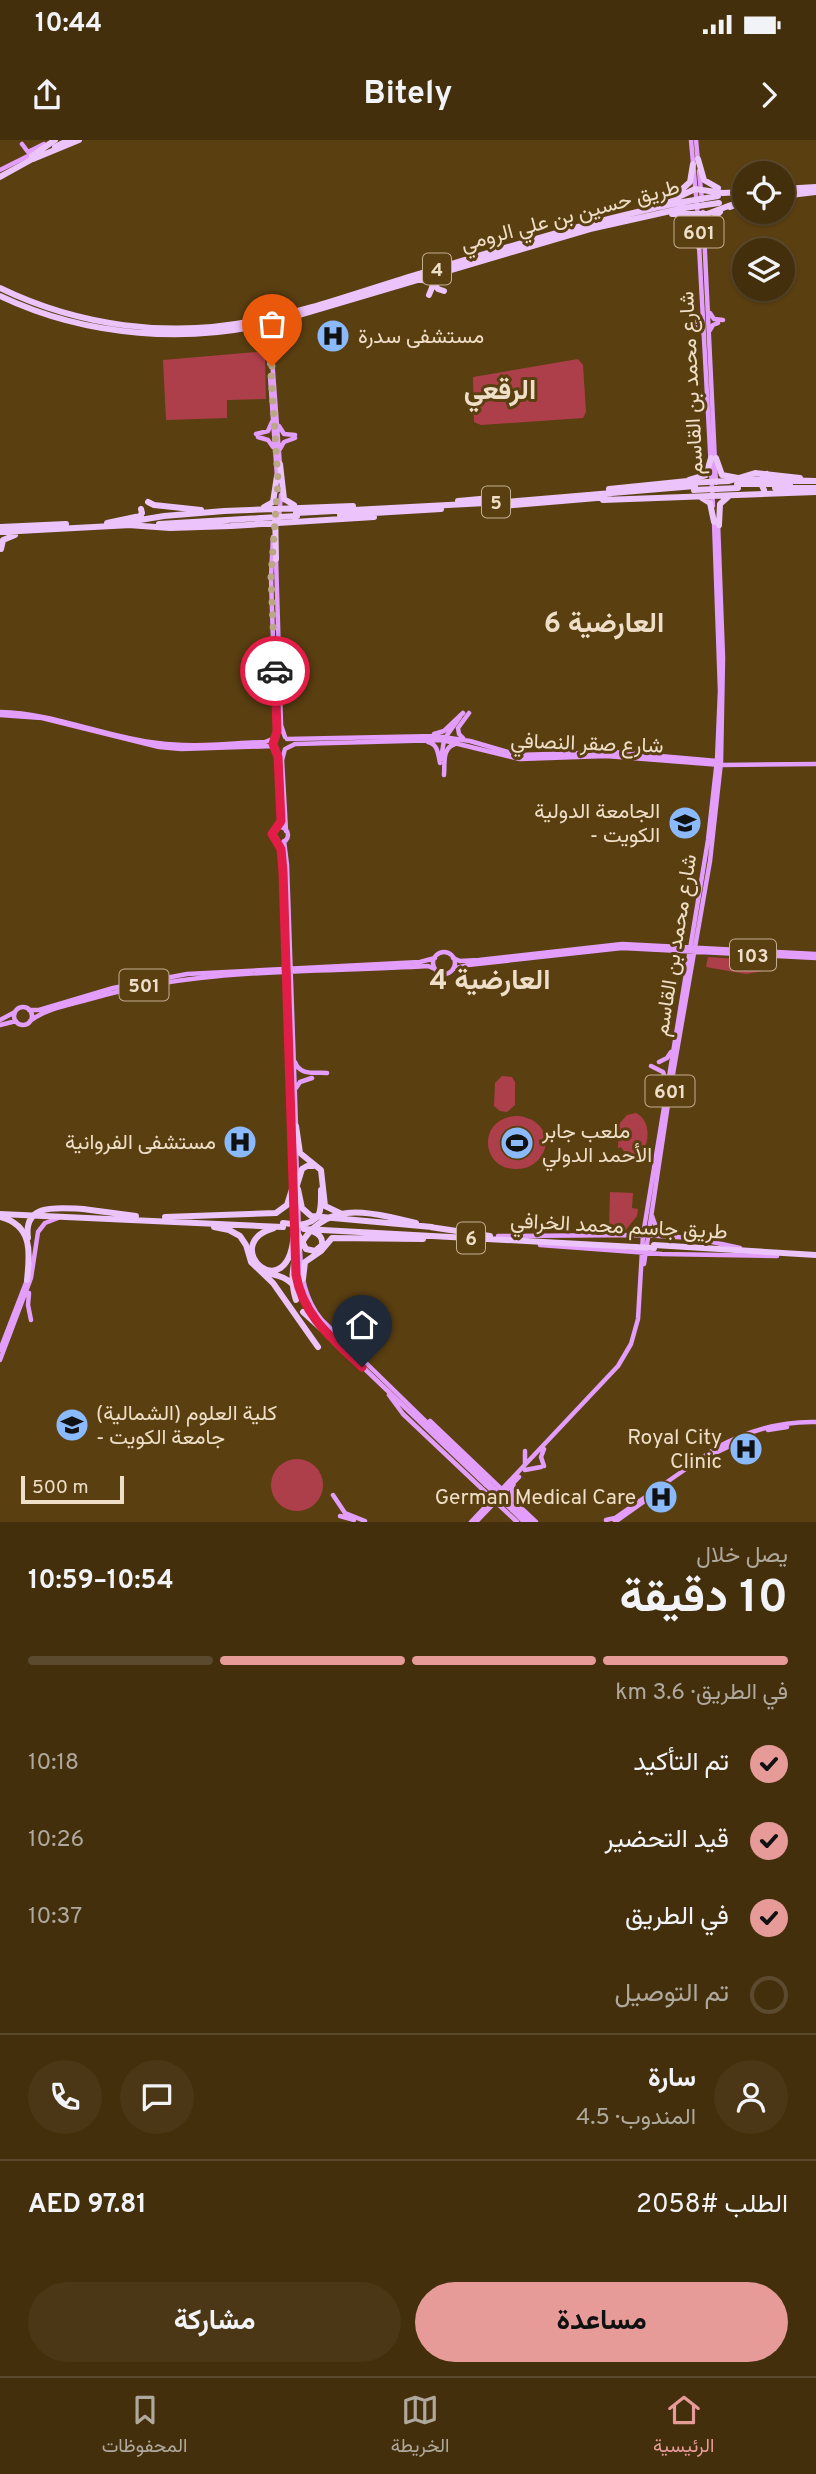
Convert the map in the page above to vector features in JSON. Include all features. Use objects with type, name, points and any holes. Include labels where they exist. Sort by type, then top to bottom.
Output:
[{"type":"highway","points":[[32,157],[56,140]]},
{"type":"highway","points":[[0,175],[71,140]]},
{"type":"highway","points":[[32,157],[79,140]]},
{"type":"highway","points":[[695,161],[708,184],[732,191]]},
{"type":"highway","points":[[656,205],[688,185],[695,161]]},
{"type":"highway","points":[[795,189],[816,187]]},
{"type":"highway","points":[[667,203],[698,189],[718,197]]},
{"type":"highway","points":[[795,195],[816,192]]},
{"type":"highway","name":"طريق حسين بن علي الرومي","points":[[0,291],[46,315],[79,323],[158,334],[239,330],[299,315],[590,229],[732,194]]},
{"type":"highway","points":[[718,197],[707,198],[709,207],[714,209],[731,205]]},
{"type":"highway","name":"طريق حسين بن علي الرومي","points":[[718,197],[732,199]]},
{"type":"highway","points":[[609,219],[682,198],[689,201],[689,209],[676,214]]},
{"type":"highway","name":"طريق حسين بن علي الرومي","points":[[0,291],[36,306],[118,325],[206,328],[278,316],[609,219],[684,205]]},
{"type":"highway","points":[[628,220],[658,215],[701,215],[731,205]]},
{"type":"highway","points":[[702,247],[712,219],[732,206]]},
{"type":"highway","points":[[658,215],[676,216],[691,221],[695,225],[702,247]]},
{"type":"highway","points":[[444,290],[436,287],[436,279],[462,267]]},
{"type":"highway","points":[[403,285],[426,280],[433,285],[429,295]]},
{"type":"highway","points":[[272,362],[273,343],[279,331],[299,315]]},
{"type":"highway","points":[[239,330],[251,329],[262,334],[267,340],[269,351]]},
{"type":"highway","points":[[713,458],[722,475],[816,486]]},
{"type":"highway","points":[[686,482],[706,475],[713,458]]},
{"type":"highway","points":[[278,461],[286,501],[291,505],[392,507]]},
{"type":"highway","points":[[597,493],[686,482],[726,481],[751,474],[800,478],[816,486]]},
{"type":"highway","points":[[767,474],[760,481],[764,490],[816,486]]},
{"type":"highway","points":[[276,559],[274,549],[278,507],[277,478]]},
{"type":"highway","points":[[128,524],[164,516],[265,507],[271,504],[277,478]]},
{"type":"highway","points":[[695,486],[714,480],[743,479]]},
{"type":"highway","points":[[737,489],[723,493],[722,485],[743,479]]},
{"type":"highway","points":[[679,497],[706,492],[707,485],[695,486],[686,482]]},
{"type":"highway","name":"5","points":[[297,519],[392,507],[516,501],[695,486],[737,489],[816,486]]},
{"type":"highway","name":"5","points":[[1,535],[262,514],[297,519],[580,500],[695,486]]},
{"type":"highway","points":[[716,524],[720,504],[730,496],[816,486]]},
{"type":"highway","points":[[580,500],[715,495],[737,489],[757,494]]},
{"type":"highway","points":[[466,499],[475,491],[482,497],[516,501]]},
{"type":"highway","points":[[679,497],[702,498],[708,501],[716,524]]},
{"type":"highway","points":[[423,506],[491,498]]},
{"type":"highway","points":[[148,502],[155,506],[220,511]]},
{"type":"highway","points":[[262,514],[278,507],[324,506]]},
{"type":"highway","points":[[297,519],[285,520],[284,512],[324,506]]},
{"type":"highway","points":[[107,523],[140,516],[141,509]]},
{"type":"highway","points":[[231,526],[270,520],[270,512],[262,514],[243,510]]},
{"type":"highway","points":[[128,524],[170,528],[276,524],[297,519]]},
{"type":"highway","points":[[275,541],[283,528],[297,519]]},
{"type":"highway","name":"5","points":[[1,535],[107,523],[128,524]]},
{"type":"highway","points":[[231,526],[266,527],[271,530],[275,541]]},
{"type":"highway","points":[[1,535],[1,549]]},
{"type":"highway","points":[[296,1126],[300,1153],[321,1170],[325,1206],[344,1215],[373,1222]]},
{"type":"highway","points":[[164,1217],[276,1213],[287,1205],[301,1171],[310,1165],[319,1171],[319,1216],[302,1229],[286,1264],[275,1270],[261,1267],[253,1255],[254,1241],[261,1233],[282,1226]]},
{"type":"highway","points":[[296,1185],[302,1208],[308,1215],[494,1236]]},
{"type":"highway","points":[[27,1280],[32,1257],[28,1225],[37,1212],[51,1208],[83,1209],[136,1216]]},
{"type":"highway","points":[[181,1222],[222,1228],[236,1233],[243,1240],[251,1262],[273,1283],[318,1347],[292,1281],[294,1261],[301,1244],[313,1229],[330,1218],[348,1213],[390,1217],[432,1227]]},
{"type":"highway","points":[[0,1214],[17,1224],[25,1234],[30,1259],[27,1280]]},
{"type":"highway","name":"طريق جاسم محمد الخرافي","points":[[0,1214],[282,1226]]},
{"type":"highway","name":"طريق جاسم محمد الخرافي","points":[[0,1214],[164,1217],[302,1229],[816,1256]]},
{"type":"highway","name":"طريق جاسم محمد الخرافي","points":[[302,1229],[494,1236],[635,1246]]},
{"type":"highway","points":[[303,1279],[305,1262],[318,1253],[329,1239],[335,1237],[468,1238]]},
{"type":"highway","name":"طريق جاسم محمد الخرافي","points":[[654,1247],[777,1256],[816,1256]]},
{"type":"highway","points":[[264,1273],[289,1279],[299,1299]]},
{"type":"highway","points":[[303,1312],[349,1350]]},
{"type":"main road","points":[[22,159],[24,153],[21,144],[25,151],[29,152],[56,140]]},
{"type":"main road","points":[[0,175],[56,140]]},
{"type":"main road","points":[[0,175],[71,140]]},
{"type":"main road","name":"شارع محمد بن القاسم","points":[[693,140],[701,215],[708,400],[711,400],[723,717],[720,733]]},
{"type":"main road","name":"شارع محمد بن القاسم","points":[[702,247],[712,390],[710,422]]},
{"type":"main road","points":[[702,286],[702,317],[691,325],[701,329],[705,340]]},
{"type":"main road","points":[[708,306],[712,317],[720,321],[712,327],[709,335]]},
{"type":"main road","points":[[277,478],[278,461],[282,444],[295,437],[282,432],[275,418],[268,327],[278,461],[278,507]]},
{"type":"main road","points":[[707,370],[709,390],[712,390]]},
{"type":"main road","points":[[275,418],[269,430],[257,435],[271,442],[278,461]]},
{"type":"main road","points":[[276,524],[271,577],[281,725],[286,738],[282,760],[287,836],[284,841],[288,970],[293,1043],[295,1063],[300,1070],[327,1073]]},
{"type":"main road","name":"شارع محمد بن القاسم","points":[[696,923],[710,861],[715,796],[718,789],[720,691],[716,524]]},
{"type":"main road","points":[[275,541],[275,748],[281,818],[272,834],[282,858],[288,943],[292,960],[296,964],[324,967]]},
{"type":"main road","points":[[720,691],[723,691],[723,717]]},
{"type":"main road","points":[[0,713],[38,714],[133,740],[180,747],[251,744]]},
{"type":"main road","points":[[402,740],[432,743],[437,748],[441,765],[445,738],[463,713],[439,733],[414,738]]},
{"type":"main road","points":[[469,713],[459,725],[459,734],[487,746]]},
{"type":"main road","points":[[702,760],[711,758],[714,754],[720,733]]},
{"type":"main road","points":[[720,733],[724,757],[731,764]]},
{"type":"main road","name":"شارع صقر النصافي","points":[[251,744],[276,738],[445,738],[520,759],[606,756],[719,763]]},
{"type":"main road","name":"شارع صقر النصافي","points":[[251,744],[286,748],[295,744],[414,738]]},
{"type":"main road","points":[[444,775],[448,746],[480,746]]},
{"type":"main road","name":"شارع صقر النصافي","points":[[480,746],[518,755],[605,752],[719,763]]},
{"type":"main road","points":[[688,763],[705,765],[710,769],[715,796]]},
{"type":"main road","points":[[719,763],[816,763]]},
{"type":"main road","name":"شارع محمد بن القاسم","points":[[474,1522],[621,1368],[632,1349],[641,1318],[645,1235],[690,975],[719,763]]},
{"type":"main road","points":[[718,789],[723,770],[731,764]]},
{"type":"main road","points":[[277,828],[286,831]]},
{"type":"main road","points":[[708,840],[707,861],[710,861]]},
{"type":"main road","points":[[276,841],[284,841]]},
{"type":"main road","points":[[288,970],[306,972],[428,966],[444,974],[468,965],[598,950],[668,948],[688,942],[696,923]]},
{"type":"main road","points":[[696,923],[701,943],[721,949]]},
{"type":"main road","points":[[263,971],[281,963],[288,943]]},
{"type":"main road","points":[[288,970],[420,962],[445,953],[460,961],[490,959],[606,945],[721,949]]},
{"type":"main road","points":[[668,948],[683,954],[690,975]]},
{"type":"main road","name":"103","points":[[693,949],[715,953],[816,956]]},
{"type":"main road","name":"103","points":[[721,949],[816,956]]},
{"type":"main road","points":[[690,975],[697,957],[715,953]]},
{"type":"main road","points":[[435,958],[435,969]]},
{"type":"main road","points":[[453,958],[453,969]]},
{"type":"main road","name":"501","points":[[0,1023],[23,1007],[39,1010],[113,988],[167,977],[288,970]]},
{"type":"main road","points":[[263,971],[283,980],[290,1005]]},
{"type":"main road","name":"501","points":[[0,1023],[17,1021],[23,1024],[53,1010],[154,983],[263,971]]},
{"type":"main road","points":[[296,1185],[288,1162],[292,1154],[290,1005],[294,979],[296,975],[306,972]]},
{"type":"main road","name":"شارع محمد بن القاسم","points":[[650,1206],[675,1038],[690,975]]},
{"type":"main road","points":[[29,1010],[32,1016],[30,1021]]},
{"type":"main road","points":[[15,1011],[17,1021]]},
{"type":"main road","points":[[659,1062],[669,1055],[675,1038]]},
{"type":"main road","points":[[293,1043],[296,1185],[302,1229],[303,1279],[308,1297],[318,1314],[380,1383],[514,1506],[536,1522]]},
{"type":"main road","points":[[651,1066],[664,1074],[667,1091]]},
{"type":"main road","points":[[295,1099],[297,1084],[312,1078]]},
{"type":"main road","points":[[288,1162],[296,1185]]},
{"type":"main road","points":[[626,1236],[641,1226],[650,1206]]},
{"type":"main road","points":[[650,1206],[656,1227],[664,1233],[766,1252]]},
{"type":"main road","points":[[31,1320],[27,1301],[37,1237],[45,1223],[58,1219],[89,1217]]},
{"type":"main road","points":[[302,1229],[296,1275],[299,1299],[317,1323],[488,1482],[503,1492],[524,1522]]},
{"type":"main road","points":[[494,1236],[680,1237]]},
{"type":"main road","points":[[515,1240],[643,1253],[777,1256]]},
{"type":"main road","points":[[612,1251],[634,1255],[643,1264],[650,1257],[662,1254]]},
{"type":"main road","points":[[0,1360],[34,1265]]},
{"type":"main road","points":[[0,1349],[27,1280]]},
{"type":"main road","points":[[349,1350],[373,1365],[483,1471],[494,1483],[494,1490],[487,1492],[401,1412],[380,1383]]},
{"type":"main road","points":[[609,1521],[719,1449],[765,1431],[816,1423]]},
{"type":"main road","points":[[543,1448],[542,1466],[524,1468],[526,1450],[543,1448]]},
{"type":"main road","points":[[483,1471],[488,1482]]},
{"type":"main road","points":[[488,1482],[514,1479],[514,1506]]},
{"type":"main road","points":[[609,1521],[671,1481]]},
{"type":"main road","points":[[476,1482],[514,1520]]},
{"type":"main road","points":[[333,1495],[345,1513],[367,1522]]},
{"type":"main road","points":[[514,1520],[503,1504],[508,1500],[530,1522]]},
{"type":"main road","name":"شارع محمد بن القاسم","points":[[474,1522],[494,1501]]},
{"type":"main road","points":[[487,1511],[503,1509]]},
{"type":"main road","points":[[340,1516],[367,1522]]},
{"type":"shaded area","points":[[257,352],[265,358],[266,399],[227,400],[227,418],[166,420],[163,360]]},
{"type":"shaded area","points":[[578,359],[583,365],[586,412],[583,418],[481,425],[474,422],[473,377]]},
{"type":"shaded area","points":[[708,957],[768,961],[770,970],[746,974],[706,967]]},
{"type":"shaded area","points":[[502,1076],[512,1077],[515,1082],[515,1105],[507,1112],[494,1106],[495,1083]]},
{"type":"shaded area","points":[[636,1113],[641,1116],[648,1132],[644,1149],[634,1157],[627,1156],[621,1147],[618,1148],[619,1124],[627,1115]]},
{"type":"shaded area","name":"ملعب جابر الأحمد الدولي","points":[[519,1116],[532,1120],[541,1127],[545,1146],[536,1162],[526,1168],[514,1169],[502,1166],[494,1160],[488,1141],[496,1124],[506,1118]]},
{"type":"shaded area","points":[[610,1192],[633,1193],[632,1208],[638,1209],[637,1216],[625,1231],[609,1230]]},
{"type":"shaded area","points":[[297,1459],[307,1461],[315,1467],[321,1475],[321,1495],[315,1503],[307,1509],[297,1511],[287,1509],[279,1503],[273,1495],[271,1485],[273,1475],[279,1467],[287,1461]]},
{"type":"way so far","points":[[272,366],[268,327],[278,480],[271,577],[275,671]]},
{"type":"place","name":"مستشفى سدرة","points":[[333,336]]},
{"type":"place","name":"الجامعة الدولية - الكويت","points":[[685,823]]},
{"type":"place","name":"مستشفى الفروانية","points":[[240,1142]]},
{"type":"place","name":"ملعب جابر الأحمد الدولي","points":[[517,1143]]},
{"type":"place","name":"كلية العلوم (الشمالية) - جامعة الكويت","points":[[72,1425]]},
{"type":"place","name":"Royal City Clinic","points":[[746,1449]]},
{"type":"place","name":"German Medical Care","points":[[661,1497]]},
{"type":"district","name":"الرقعي","points":[[500,389]]},
{"type":"district","name":"العارضية 6","points":[[604,622]]},
{"type":"district","name":"العارضية 4","points":[[490,979]]},
{"type":"route","points":[[275,671],[277,731],[273,744],[278,757],[281,821],[272,834],[281,849],[283,872],[296,1275],[302,1298],[312,1316],[362,1367]]}]
